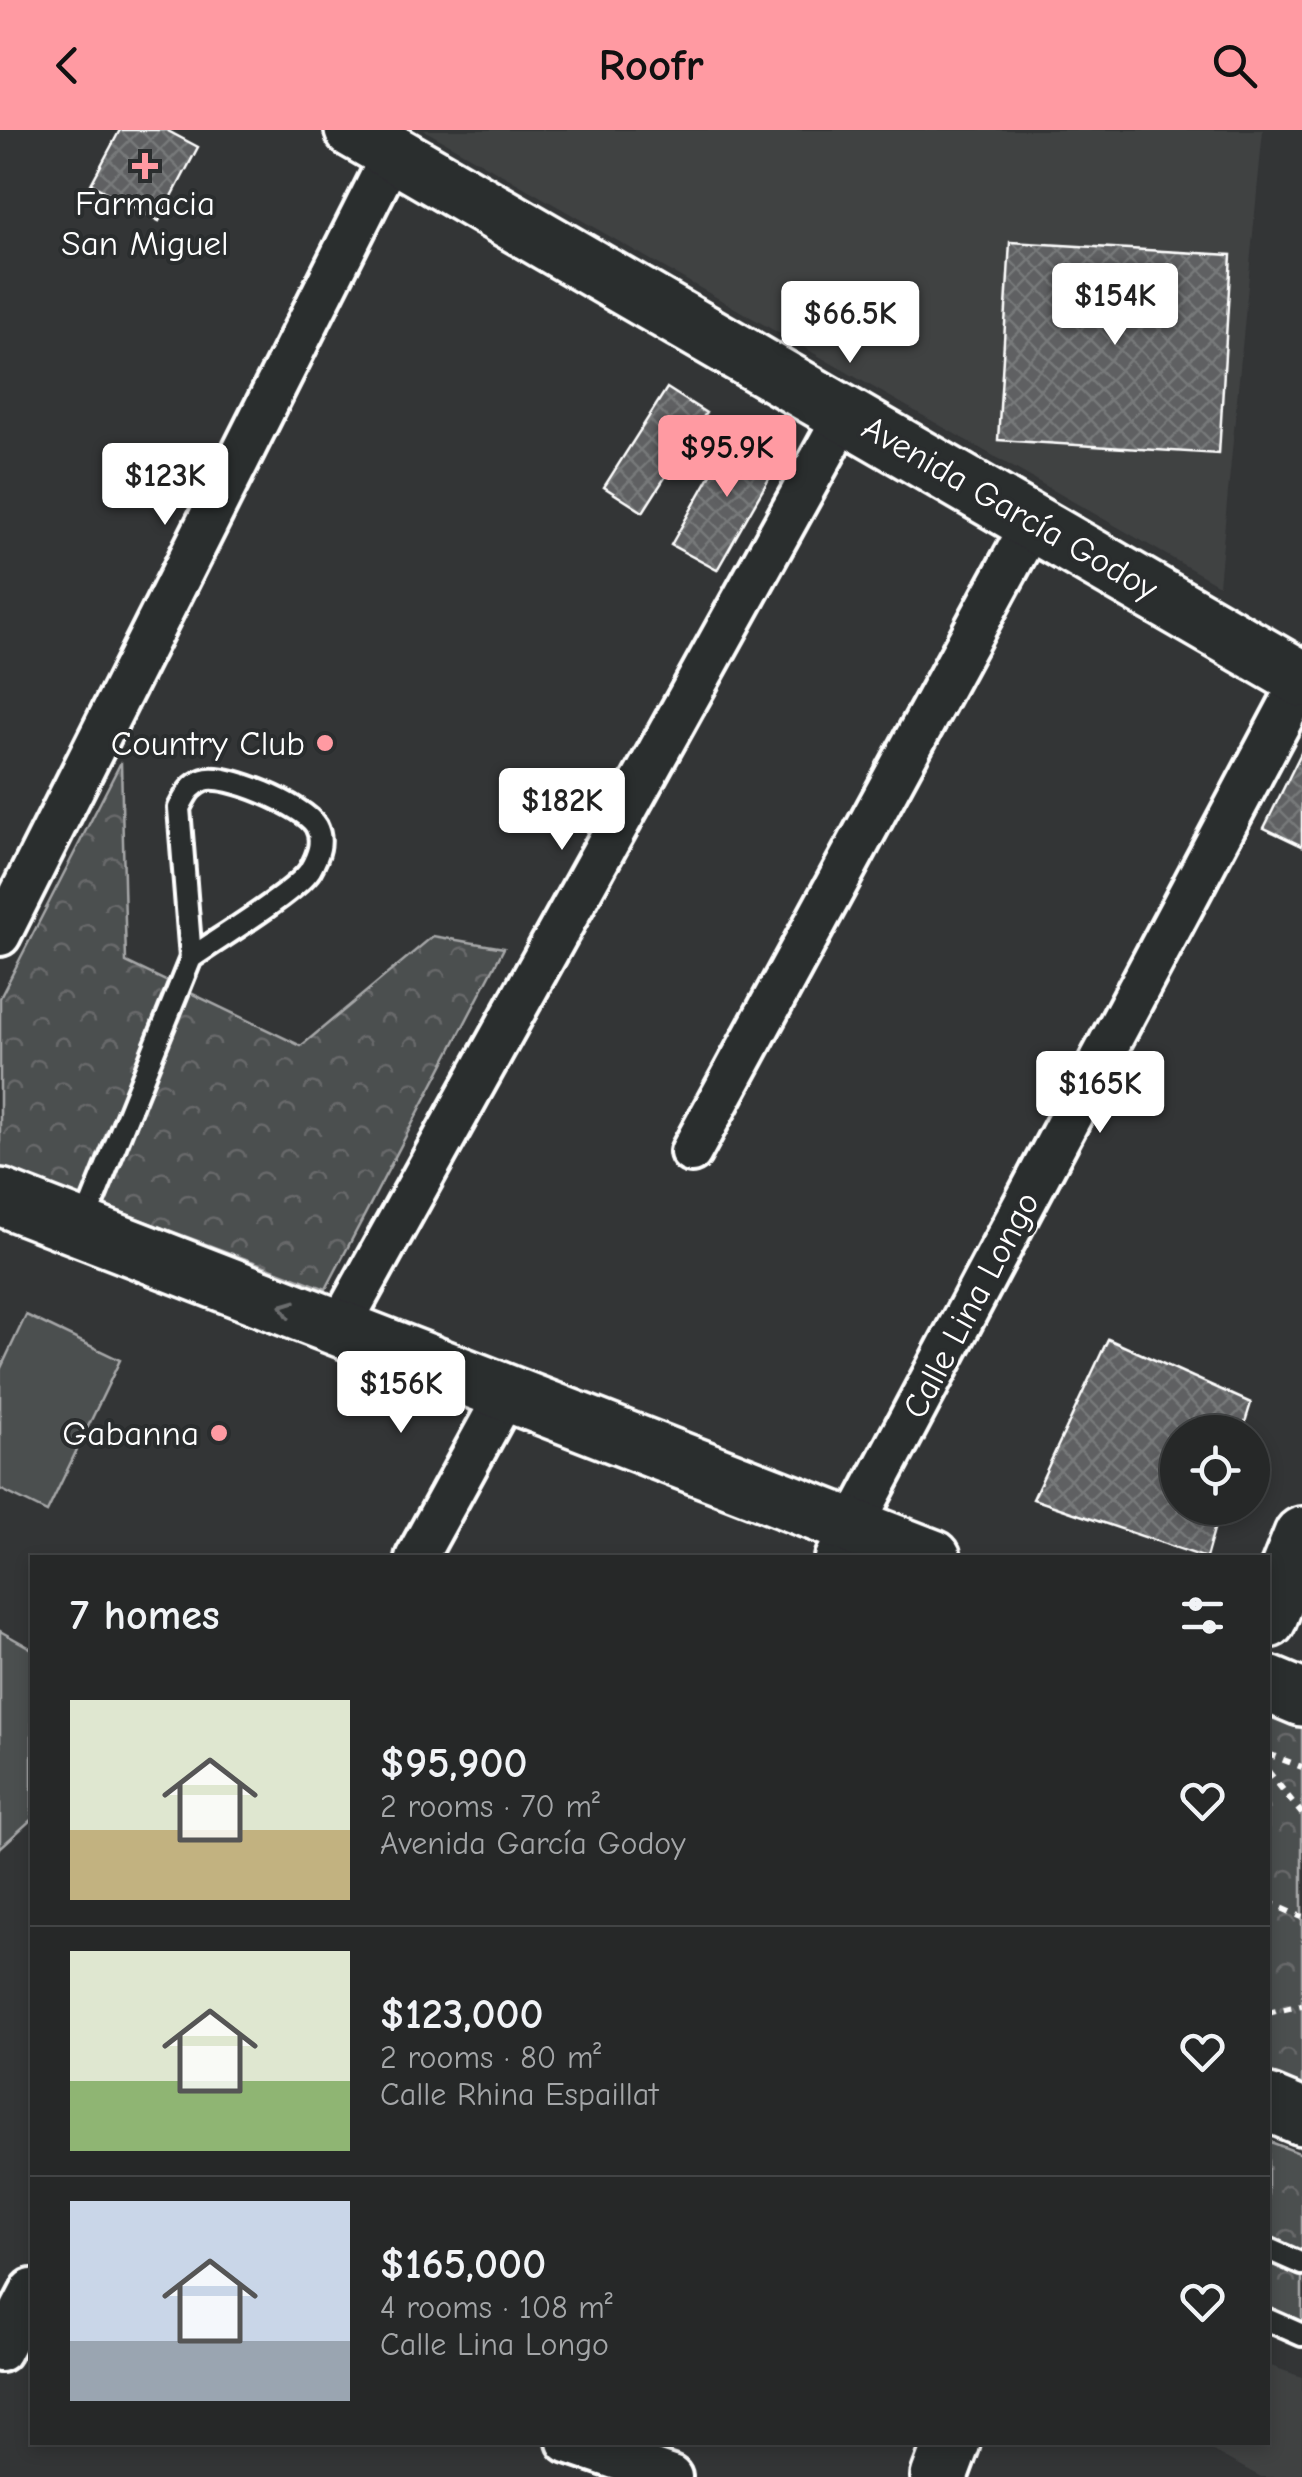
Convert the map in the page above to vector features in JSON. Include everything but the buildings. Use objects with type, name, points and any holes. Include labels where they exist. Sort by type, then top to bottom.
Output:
[{"type":"street","name":"Avenida García Godoy","points":[[373,142],[1034,520],[1302,680]]},
{"type":"street","points":[[0,935],[373,142]]},
{"type":"street","points":[[339,1328],[846,413]]},
{"type":"street","points":[[691,1152],[1034,520]]},
{"type":"street","name":"Calle Lina Longo","points":[[841,1547],[1302,680]]},
{"type":"street","points":[[0,1197],[339,1328],[497,1410]]},
{"type":"street","points":[[0,1235],[497,1410],[841,1547],[908,1555]]},
{"type":"street","points":[[418,1555],[497,1410]]},
{"type":"street","points":[[1270,1615],[1302,1535]]},
{"type":"street","points":[[1270,1685],[1302,1698]]},
{"type":"street","points":[[1270,1723],[1302,1736]]},
{"type":"street","points":[[1270,2104],[1302,2117]]},
{"type":"street","points":[[0,2351],[30,2294]]},
{"type":"street","points":[[577,2445],[670,2477]]},
{"type":"street","points":[[939,2477],[951,2445]]},
{"type":"lane","points":[[82,1230],[191,958],[179,808],[191,787],[208,778],[237,782],[302,813],[315,825],[321,847],[308,874],[191,958]]},
{"type":"lane","points":[[1270,2250],[1302,2264]]},
{"type":"lane","points":[[1270,2321],[1302,2334]]},
{"type":"path","points":[[1270,1755],[1302,1767]]},
{"type":"path","points":[[1270,1774],[1302,1814]]},
{"type":"path","points":[[1270,1903],[1302,1917]]},
{"type":"path","points":[[1270,2013],[1302,2005]]},
{"type":"shaded area","points":[[424,130],[1263,130],[1219,585]]},
{"type":"shaded area","points":[[1270,2366],[1302,2377],[1302,2477],[1261,2477],[1202,2445],[1270,2445]]},
{"type":"green space","points":[[121,762],[126,962],[301,1046],[433,936],[504,948],[326,1289],[0,1167],[0,998]]},
{"type":"green space","points":[[26,1315],[120,1360],[47,1512],[0,1489],[0,1370]]},
{"type":"green space","points":[[0,1631],[30,1648],[30,1821],[0,1848]]},
{"type":"green space","points":[[1270,1713],[1302,1725],[1302,2099],[1270,2086]]},
{"type":"green space","points":[[1270,2142],[1302,2154],[1302,2332],[1270,2323]]},
{"type":"place","name":"Farmacia San Miguel","points":[[145,166]]},
{"type":"place","name":"Country Club","points":[[325,743]]},
{"type":"place","name":"Gabanna","points":[[219,1433]]}]
